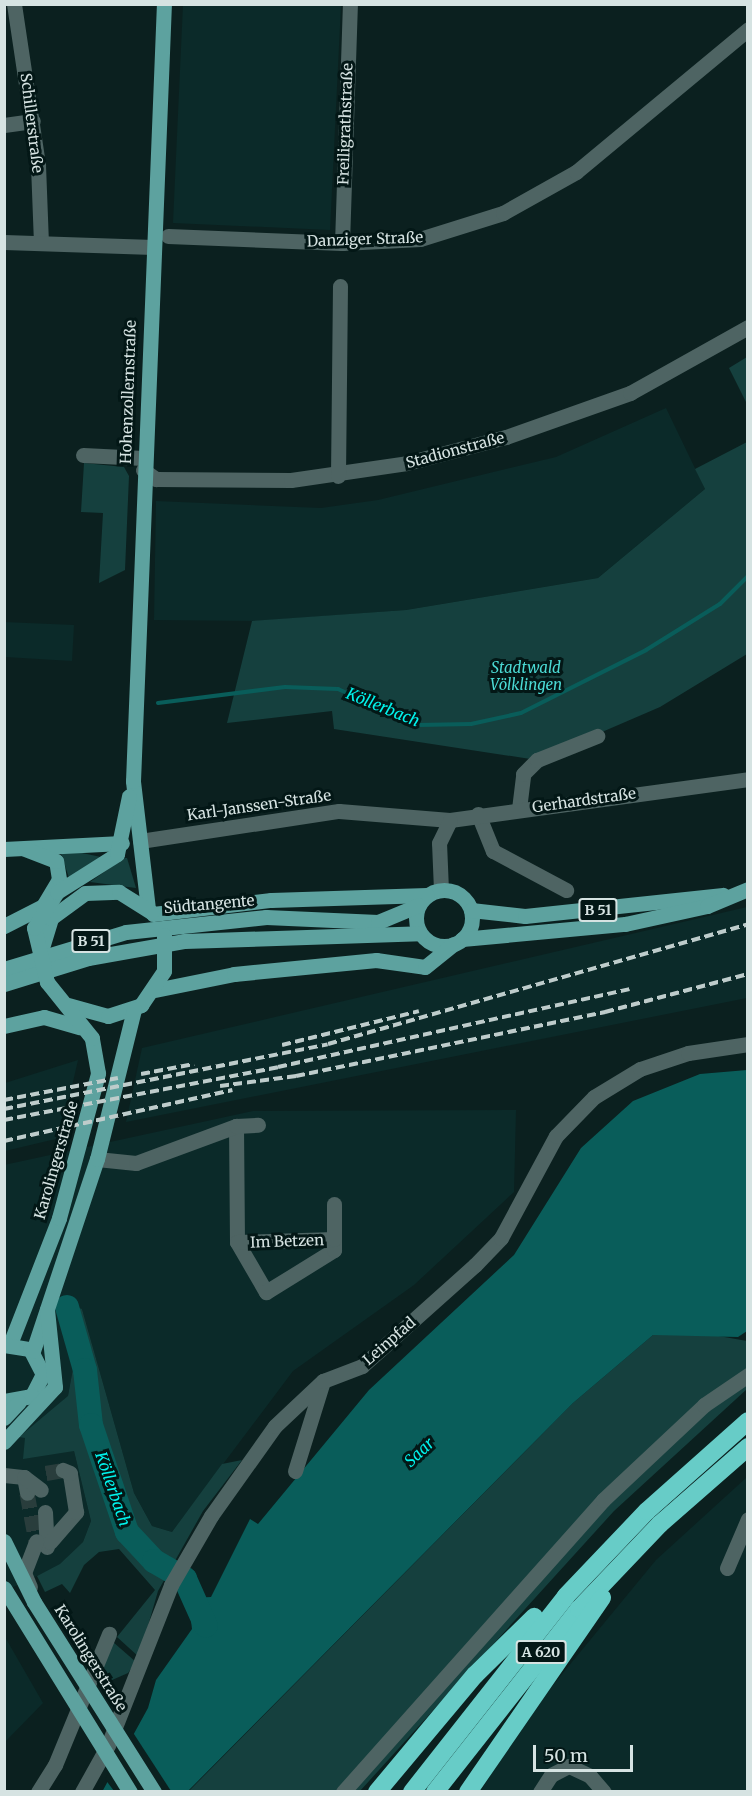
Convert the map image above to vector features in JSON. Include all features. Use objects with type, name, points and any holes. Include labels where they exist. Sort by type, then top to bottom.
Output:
[{"type":"highway","name":"A 620","points":[[412,1791],[532,1635],[615,1543],[747,1421]]},
{"type":"highway","name":"A 620","points":[[435,1791],[543,1650],[660,1524],[747,1447]]},
{"type":"highway","points":[[468,1791],[516,1715],[660,1524]]},
{"type":"highway","points":[[376,1791],[475,1675],[615,1543]]},
{"type":"main road","name":"Hohenzollernstraße","points":[[122,843],[133,781],[143,458],[164,4]]},
{"type":"main road","name":"Hohenzollernstraße","points":[[133,781],[141,862],[150,911]]},
{"type":"main road","points":[[4,926],[43,906],[61,889],[110,861],[122,843]]},
{"type":"main road","points":[[4,849],[122,843],[141,862]]},
{"type":"main road","name":"Karolingerstraße","points":[[7,1344],[58,1218],[99,1073],[86,1030],[55,994],[41,963],[33,936],[43,906],[57,884],[59,867],[45,854],[24,849]]},
{"type":"main road","points":[[4,984],[88,958],[184,941],[420,933],[435,945],[625,924],[707,906],[726,895],[747,890]]},
{"type":"main road","points":[[41,963],[46,927],[71,899],[114,891],[150,911],[271,900],[461,896],[471,910],[471,924],[457,942],[425,968],[376,960],[234,974],[155,990]]},
{"type":"main road","name":"B 51","points":[[471,910],[525,916],[726,895]]},
{"type":"main road","points":[[420,933],[429,897]]},
{"type":"main road","name":"Südtangente","points":[[4,969],[103,937],[181,923],[266,917],[378,922],[429,897]]},
{"type":"main road","points":[[55,994],[94,1016],[134,1009],[155,990],[167,955],[150,911]]},
{"type":"main road","points":[[4,1418],[12,1402],[32,1396],[42,1379],[33,1351],[45,1304],[97,1159],[134,1009]]},
{"type":"main road","points":[[4,1026],[44,1017],[86,1030]]},
{"type":"main road","points":[[4,1443],[55,1387],[45,1304]]},
{"type":"main road","points":[[7,1344],[33,1351]]},
{"type":"main road","name":"Karolingerstraße","points":[[4,1541],[34,1602],[154,1791]]},
{"type":"main road","points":[[4,1588],[53,1671],[130,1791]]},
{"type":"street","name":"Schillerstraße","points":[[14,4],[33,121],[41,243]]},
{"type":"street","name":"Freiligrathstraße","points":[[342,243],[350,4]]},
{"type":"street","name":"Danziger Straße","points":[[168,236],[342,243],[420,239],[503,213],[576,172],[747,29]]},
{"type":"street","points":[[4,125],[33,121]]},
{"type":"street","points":[[4,242],[153,247]]},
{"type":"street","points":[[338,477],[340,286]]},
{"type":"street","name":"Stadionstraße","points":[[83,455],[143,458],[156,479],[338,477],[506,437],[630,393],[747,327]]},
{"type":"street","points":[[519,809],[522,774],[537,760],[597,736]]},
{"type":"street","name":"Gerhardstraße","points":[[420,816],[450,820],[478,814],[747,779]]},
{"type":"street","name":"Karl-Janssen-Straße","points":[[140,841],[339,811],[420,816]]},
{"type":"street","points":[[478,814],[493,851],[566,890]]},
{"type":"street","points":[[429,897],[439,843],[450,820]]},
{"type":"street","name":"Leinpfad","points":[[82,1791],[108,1745],[171,1585],[188,1553],[275,1426],[323,1382],[362,1366],[501,1238],[556,1136],[594,1097],[640,1069],[688,1053],[747,1044]]},
{"type":"street","points":[[97,1159],[136,1163],[236,1126],[258,1125]]},
{"type":"street","name":"Im Betzen","points":[[236,1126],[237,1242],[266,1292],[334,1250],[334,1239],[237,1242]]},
{"type":"street","points":[[334,1204],[334,1239]]},
{"type":"street","points":[[343,1791],[603,1500],[704,1405],[747,1375]]},
{"type":"street","points":[[295,1471],[323,1382]]},
{"type":"street","points":[[34,1602],[24,1573],[40,1546],[76,1512],[70,1473],[63,1470]]},
{"type":"street","points":[[4,1475],[24,1477],[46,1473]]},
{"type":"street","points":[[24,1477],[34,1492]]},
{"type":"street","points":[[40,1546],[45,1512]]},
{"type":"street","points":[[728,1568],[747,1519]]},
{"type":"street","points":[[38,1791],[55,1765],[108,1634]]},
{"type":"street","points":[[540,1791],[551,1775],[569,1766],[590,1776],[604,1791]]},
{"type":"shaded area","points":[[183,5],[341,5],[330,230],[173,223]]},
{"type":"shaded area","points":[[666,408],[705,489],[598,578],[406,610],[257,621],[154,620],[156,501],[321,508],[378,500],[556,457]]},
{"type":"shaded area","points":[[4,622],[74,625],[72,661],[5,657]]},
{"type":"shaded area","points":[[747,907],[747,998],[126,1122],[142,1048]]},
{"type":"shaded area","points":[[78,1060],[60,1138],[5,1151],[5,1083]]},
{"type":"shaded area","points":[[516,1110],[514,1192],[414,1285],[293,1371],[172,1532],[152,1526],[134,1493],[82,1309],[61,1320],[74,1363],[68,1396],[74,1451],[91,1521],[83,1542],[60,1565],[5,1591],[4,1165],[253,1111]]},
{"type":"shaded area","points":[[747,1477],[747,1791],[480,1792],[530,1713],[656,1560]]},
{"type":"shaded area","points":[[5,1637],[43,1703],[4,1742]]},
{"type":"green space","points":[[747,357],[747,404],[729,368]]},
{"type":"green space","name":"Stadtwald Völklingen","points":[[747,442],[747,654],[660,707],[537,760],[334,729],[332,711],[227,723],[252,621],[406,610],[598,578],[705,489],[695,469]]},
{"type":"green space","points":[[84,463],[124,467],[129,476],[125,570],[99,583],[103,513],[81,512]]},
{"type":"green space","points":[[61,853],[82,853],[101,857],[69,878]]},
{"type":"green space","points":[[124,858],[127,858],[136,888],[90,882]]},
{"type":"green space","points":[[67,1304],[82,1309],[134,1493],[152,1526],[172,1532],[222,1464],[242,1460],[203,1511],[158,1591],[139,1657],[117,1637],[155,1590],[119,1549],[99,1552],[84,1565],[70,1593],[62,1584],[45,1592],[37,1576],[60,1564],[83,1542],[91,1521],[74,1451],[23,1459],[25,1438],[19,1437],[68,1396],[74,1363],[61,1320]]},
{"type":"green space","points":[[696,1332],[747,1341],[747,1389],[614,1511],[360,1791],[188,1792],[573,1403],[653,1335]]},
{"type":"green space","points":[[113,1642],[136,1662],[128,1673],[103,1684],[98,1676]]},
{"type":"water","name":"Saar","points":[[747,1070],[747,1331],[738,1337],[653,1335],[573,1403],[188,1791],[102,1792],[148,1708],[156,1680],[192,1629],[189,1604],[193,1598],[211,1597],[250,1519],[258,1524],[369,1390],[514,1255],[581,1148],[633,1101],[700,1074]]},
{"type":"pier","points":[[132,1731],[171,1791],[114,1791],[105,1779]]},
{"type":"waterway","name":"Köllerbach","points":[[158,703],[285,687],[338,689],[418,725],[471,724],[521,713],[646,650],[720,604],[748,576]]},
{"type":"waterway","name":"Köllerbach","points":[[67,1307],[85,1370],[91,1425],[127,1532],[154,1561],[185,1579],[206,1626]]},
{"type":"tunnel","points":[[46,1473],[63,1470]]},
{"type":"tunnel","points":[[27,1493],[36,1541]]},
{"type":"railway","points":[[4,1109],[328,1044],[748,924]]},
{"type":"railway","points":[[220,1086],[296,1076],[605,1012],[748,974]]},
{"type":"railway","points":[[4,1120],[278,1067],[629,989]]},
{"type":"railway","points":[[282,1045],[419,1011]]},
{"type":"railway","points":[[141,1074],[194,1064]]},
{"type":"railway","points":[[4,1100],[118,1078]]},
{"type":"railway","points":[[4,1141],[232,1090]]}]
